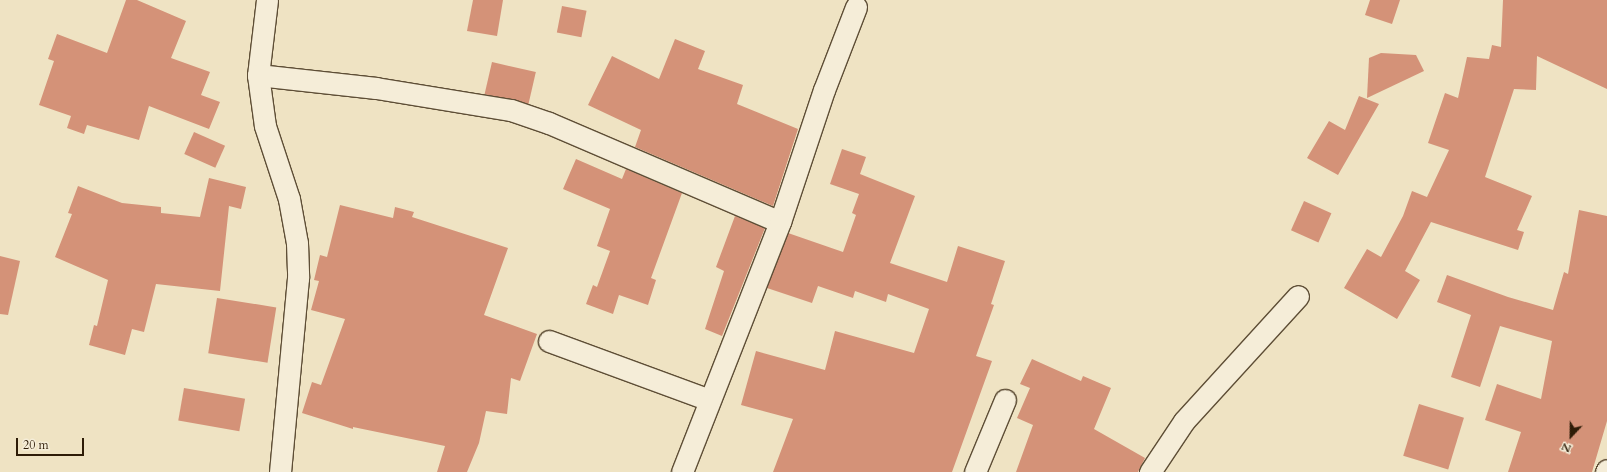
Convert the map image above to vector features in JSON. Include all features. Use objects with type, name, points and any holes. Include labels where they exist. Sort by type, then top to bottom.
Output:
[{"type":"street","points":[[267,0],[258,75],[265,126],[289,199],[296,243],[298,278],[280,472]]},
{"type":"street","points":[[682,472],[780,222],[824,90],[856,7]]},
{"type":"street","points":[[258,75],[376,88],[512,110],[582,137],[706,192],[780,222]]},
{"type":"street","points":[[1150,472],[1184,421],[1298,296]]},
{"type":"street","points":[[549,341],[709,400]]},
{"type":"street","points":[[975,472],[1005,400]]},
{"type":"building","points":[[126,0],[137,0],[186,21],[171,58],[210,72],[201,95],[220,102],[209,129],[149,106],[139,140],[87,125],[84,134],[67,128],[71,116],[39,105],[54,61],[48,59],[57,34],[107,53]]},
{"type":"building","points":[[473,0],[503,0],[497,36],[467,31]]},
{"type":"building","points":[[1370,0],[1400,0],[1392,24],[1365,15]]},
{"type":"building","points":[[1503,0],[1607,0],[1607,89],[1537,56],[1536,90],[1514,89],[1485,177],[1532,196],[1517,230],[1524,232],[1518,250],[1431,222],[1405,271],[1420,280],[1397,319],[1344,288],[1367,249],[1381,257],[1403,216],[1412,191],[1427,197],[1449,150],[1428,143],[1445,93],[1458,98],[1467,57],[1489,59],[1492,45],[1501,47]]},
{"type":"building","points":[[562,6],[587,11],[581,37],[557,33]]},
{"type":"building","points":[[675,39],[705,51],[698,69],[743,85],[737,104],[798,129],[773,206],[635,147],[641,130],[588,105],[612,56],[659,79]]},
{"type":"building","points":[[1381,53],[1416,55],[1424,71],[1367,98],[1369,58]]},
{"type":"building","points":[[492,62],[536,72],[528,104],[485,94]]},
{"type":"building","points":[[1359,96],[1379,104],[1338,175],[1307,158],[1329,121],[1345,130]]},
{"type":"building","points":[[194,132],[225,146],[215,168],[184,154]]},
{"type":"building","points":[[842,149],[866,157],[860,174],[915,196],[890,263],[947,282],[958,246],[1005,261],[991,304],[994,305],[976,356],[992,361],[952,472],[773,472],[793,419],[741,405],[756,351],[825,370],[835,331],[914,353],[929,309],[888,294],[886,302],[855,291],[853,298],[818,286],[812,303],[767,288],[788,233],[843,252],[856,215],[852,213],[859,194],[830,184]]},
{"type":"building","points":[[576,159],[622,179],[626,169],[682,193],[651,278],[656,280],[648,305],[619,295],[613,314],[586,304],[593,285],[597,287],[610,251],[597,246],[610,209],[563,189]]},
{"type":"building","points":[[209,178],[246,187],[241,209],[229,206],[220,291],[156,284],[144,332],[132,329],[125,355],[89,345],[94,325],[97,326],[108,280],[55,257],[72,214],[68,213],[78,186],[122,203],[161,207],[161,213],[200,217]]},
{"type":"building","points":[[1304,201],[1331,213],[1318,242],[1291,230]]},
{"type":"building","points":[[340,205],[393,218],[395,207],[414,212],[412,217],[508,248],[484,315],[537,334],[520,381],[511,378],[507,414],[486,411],[479,443],[467,472],[437,472],[445,446],[353,427],[353,429],[302,413],[312,382],[321,385],[345,319],[311,310],[319,281],[314,280],[320,255],[327,257]]},
{"type":"building","points":[[1579,210],[1607,216],[1607,421],[1592,472],[1508,472],[1521,432],[1485,420],[1497,384],[1541,399],[1552,341],[1500,326],[1480,387],[1451,377],[1471,315],[1437,302],[1447,275],[1508,297],[1553,310],[1564,272],[1568,274]]},
{"type":"building","points":[[735,216],[765,228],[722,336],[705,329],[724,271],[716,267]]},
{"type":"building","points":[[0,256],[20,261],[8,315],[0,314]]},
{"type":"building","points":[[217,298],[276,307],[268,363],[208,353]]},
{"type":"building","points":[[1032,359],[1081,381],[1083,376],[1111,388],[1094,429],[1145,458],[1138,472],[1016,472],[1033,425],[1017,418],[1030,388],[1020,384]]},
{"type":"building","points":[[184,388],[245,399],[239,431],[178,420]]},
{"type":"building","points":[[1419,404],[1464,418],[1448,469],[1403,456]]}]
